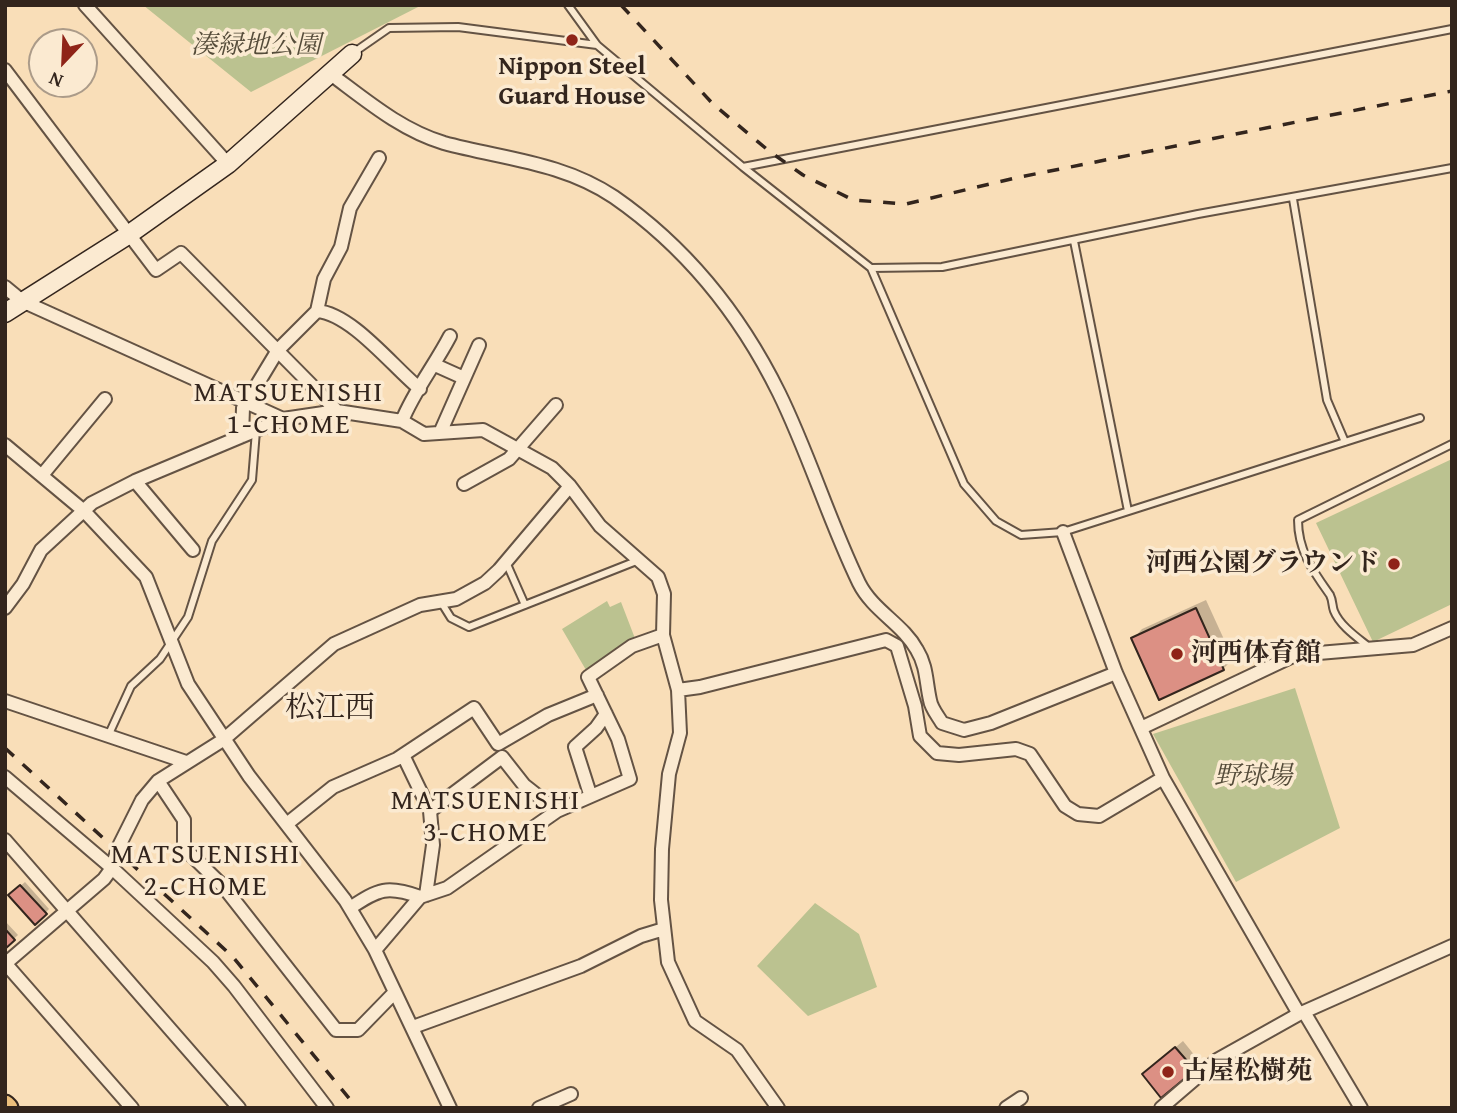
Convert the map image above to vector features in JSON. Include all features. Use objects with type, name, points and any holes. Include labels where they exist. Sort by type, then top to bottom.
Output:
[{"type":"street","points":[[85,5],[228,164]]},
{"type":"street","points":[[5,313],[128,235],[228,164],[332,75],[352,54]]},
{"type":"street","points":[[5,70],[156,270],[181,253],[337,411]]},
{"type":"street","points":[[332,75],[393,120],[442,142],[543,164],[578,177],[612,196],[690,260],[722,299],[779,393],[860,585],[885,619],[909,636],[919,652],[929,681],[930,703],[942,723],[964,730],[991,723],[1116,673]]},
{"type":"street","points":[[243,436],[241,418],[246,402],[278,350],[317,312],[324,279],[341,247],[350,208],[379,158]]},
{"type":"street","points":[[5,287],[22,301],[283,419]]},
{"type":"street","points":[[317,312],[331,313],[366,339],[420,388]]},
{"type":"street","points":[[402,421],[410,401],[435,365],[450,336]]},
{"type":"street","points":[[439,433],[480,345]]},
{"type":"street","points":[[435,365],[464,378]]},
{"type":"street","points":[[43,474],[105,399]]},
{"type":"street","points":[[464,484],[509,459],[556,405]]},
{"type":"street","points":[[5,608],[23,584],[41,550],[92,503],[135,481],[283,419],[337,411],[402,421],[424,434],[483,430],[552,468],[570,486],[600,526],[658,577],[664,594],[663,635],[678,690],[680,733],[669,774],[662,849],[664,929],[668,962],[695,1021],[737,1050],[778,1108]]},
{"type":"street","points":[[5,445],[43,474],[84,511],[146,577],[188,684],[223,740],[350,908],[413,1027],[450,1108]]},
{"type":"street","points":[[135,481],[193,550]]},
{"type":"street","points":[[132,1108],[5,963],[112,869],[118,848],[142,800],[158,781],[223,740],[334,644],[420,606],[456,599],[485,583],[570,486]]},
{"type":"street","points":[[1063,532],[1116,673],[1163,778],[1301,1013],[1361,1108]]},
{"type":"street","points":[[1141,728],[1295,655],[1413,645],[1452,626]]},
{"type":"street","points":[[374,950],[423,896],[447,888],[557,811],[590,794],[630,779],[618,739],[588,677],[632,646],[663,635]]},
{"type":"street","points":[[678,690],[713,684],[886,640],[897,646],[915,706],[920,736],[937,753],[959,755],[1016,749],[1030,754],[1065,807],[1078,814],[1099,816],[1163,778]]},
{"type":"street","points":[[288,823],[333,787],[403,755],[474,708],[498,744],[548,715],[597,695]]},
{"type":"street","points":[[5,701],[186,762]]},
{"type":"street","points":[[915,706],[930,703]]},
{"type":"street","points":[[590,794],[575,747],[596,729],[606,714]]},
{"type":"street","points":[[403,755],[430,811],[433,845],[423,896]]},
{"type":"street","points":[[430,811],[502,757],[524,785],[557,811]]},
{"type":"street","points":[[5,777],[112,869],[234,986],[323,1106]]},
{"type":"street","points":[[158,781],[184,820],[184,848],[223,886],[336,1030],[358,1030],[395,992]]},
{"type":"street","points":[[5,840],[239,1108]]},
{"type":"street","points":[[350,908],[378,890],[398,889],[423,896]]},
{"type":"street","points":[[413,1027],[581,966],[641,936],[664,929]]},
{"type":"street","points":[[1161,1108],[1217,1060],[1301,1013],[1452,946]]},
{"type":"street","points":[[539,1108],[571,1094]]},
{"type":"street","points":[[1006,1108],[1021,1098]]},
{"type":"lane","points":[[568,5],[597,45],[743,167],[871,268],[964,484],[996,521],[1021,535],[1063,532],[1420,418]]},
{"type":"lane","points":[[352,54],[389,28],[458,27],[597,45]]},
{"type":"lane","points":[[743,167],[1452,29]]},
{"type":"lane","points":[[871,268],[943,267],[1198,214],[1293,199],[1452,168]]},
{"type":"lane","points":[[1293,199],[1327,400],[1345,442]]},
{"type":"lane","points":[[1074,241],[1128,511]]},
{"type":"lane","points":[[109,734],[131,686],[160,659],[188,617],[212,541],[252,480],[256,431]]},
{"type":"lane","points":[[1373,650],[1334,611],[1332,598],[1314,576],[1298,539],[1298,520],[1452,444]]},
{"type":"lane","points":[[441,601],[451,618],[469,626],[639,560]]},
{"type":"lane","points":[[506,562],[524,605]]},
{"type":"green space","name":"湊緑地公園","points":[[143,5],[422,5],[251,92]]},
{"type":"green space","name":"河西公園グラウンド","points":[[1452,459],[1452,604],[1373,642],[1316,523]]},
{"type":"green space","points":[[607,601],[610,607],[621,602],[636,641],[591,670],[586,670],[562,629]]},
{"type":"green space","name":"野球場","points":[[1295,688],[1340,828],[1236,882],[1153,734]]},
{"type":"green space","points":[[815,903],[859,934],[877,987],[808,1016],[757,966]]},
{"type":"building","name":"河西体育館","points":[[1196,608],[1224,670],[1159,700],[1131,638]]},
{"type":"building","points":[[20,885],[47,914],[35,925],[8,895]]},
{"type":"building","points":[[5,929],[15,940],[5,949]]},
{"type":"building","name":"古屋松樹苑","points":[[1175,1047],[1195,1070],[1161,1098],[1142,1074]]},
{"type":"railway","points":[[621,5],[713,104],[769,151],[803,175],[853,200],[906,204],[1015,178],[1452,91]]},
{"type":"railway","points":[[5,748],[233,957],[357,1108]]},
{"type":"place","name":"Nippon Steel Guard House","points":[[572,40]]},
{"type":"place","name":"河西公園グラウンド","points":[[1394,564]]},
{"type":"place","name":"河西体育館","points":[[1177,654]]},
{"type":"place","name":"古屋松樹苑","points":[[1168,1072]]},
{"type":"district","name":"MATSUENISHI 1-CHOME","points":[[289,410]]},
{"type":"district","name":"松江西","points":[[330,709]]},
{"type":"district","name":"MATSUENISHI 3-CHOME","points":[[486,818]]},
{"type":"district","name":"MATSUENISHI 2-CHOME","points":[[206,872]]}]
